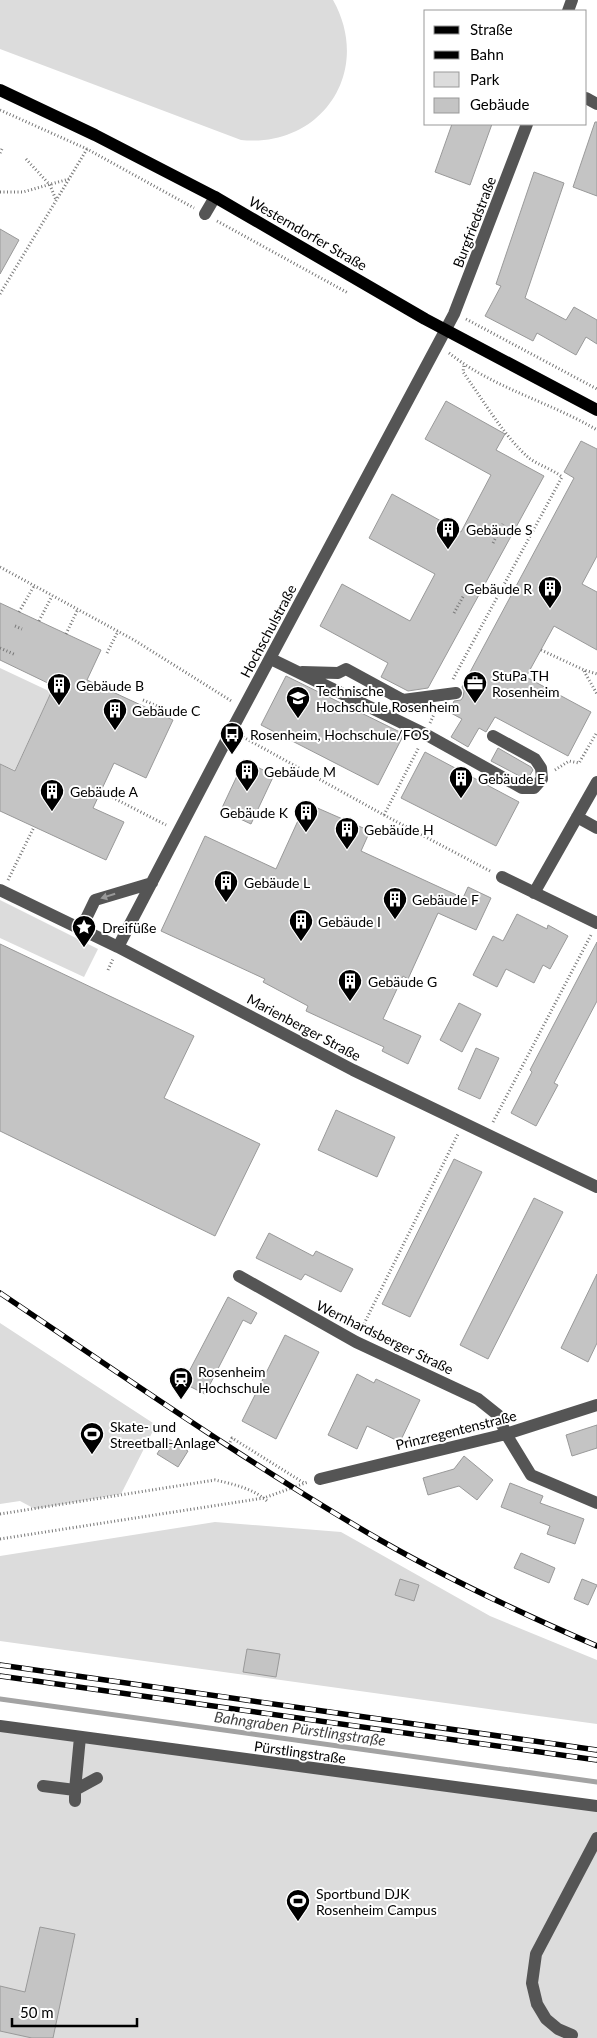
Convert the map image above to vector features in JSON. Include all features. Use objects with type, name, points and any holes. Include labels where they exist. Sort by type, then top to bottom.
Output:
[{"type":"main road","name":"Westerndorfer Straße","points":[[0,90],[95,135],[214,198],[446,330],[597,410]]},
{"type":"street","name":"Burgfriedstraße","points":[[446,330],[454,314],[527,125]]},
{"type":"street","points":[[205,214],[214,198]]},
{"type":"street","name":"Hochschulstraße","points":[[118,947],[180,832],[231,731],[446,330]]},
{"type":"street","points":[[271,659],[425,734],[522,788],[534,788],[542,779],[541,768],[535,759],[493,736]]},
{"type":"street","points":[[297,672],[338,672],[346,669],[403,700],[454,688]]},
{"type":"street","points":[[534,893],[597,782]]},
{"type":"street","points":[[577,818],[597,828]]},
{"type":"street","points":[[502,877],[597,923]]},
{"type":"street","points":[[81,929],[95,900],[152,883]]},
{"type":"street","name":"Marienberger Straße","points":[[1,890],[118,947],[353,1070],[597,1188]]},
{"type":"street","name":"Wernhardsberger Straße","points":[[239,1276],[356,1342],[478,1399],[498,1415],[506,1434],[531,1475],[597,1503]]},
{"type":"street","name":"Prinzregentenstraße","points":[[320,1479],[506,1434],[597,1405]]},
{"type":"street","name":"Pürstlingstraße","points":[[0,1726],[597,1806]]},
{"type":"street","points":[[75,1796],[80,1737]]},
{"type":"street","points":[[75,1796],[97,1778]]},
{"type":"street","points":[[43,1786],[75,1796]]},
{"type":"street","points":[[572,2035],[558,2029],[546,2019],[537,2004],[532,1983],[536,1954],[597,1838]]},
{"type":"path","points":[[0,294],[87,150]]},
{"type":"path","points":[[26,159],[50,185],[56,201]]},
{"type":"path","points":[[0,192],[23,192],[69,179]]},
{"type":"path","points":[[454,314],[474,322],[597,389]]},
{"type":"path","points":[[438,345],[464,365],[597,430]]},
{"type":"path","points":[[454,688],[562,477],[550,468],[530,458],[514,442],[463,372],[464,365]]},
{"type":"path","points":[[493,543],[504,524]]},
{"type":"path","points":[[0,567],[118,631],[243,709]]},
{"type":"path","points":[[19,612],[34,586]]},
{"type":"path","points":[[454,613],[464,595]]},
{"type":"path","points":[[39,621],[52,596]]},
{"type":"path","points":[[66,634],[78,610]]},
{"type":"path","points":[[14,626],[22,630]]},
{"type":"path","points":[[107,653],[118,631]]},
{"type":"path","points":[[0,647],[12,652]]},
{"type":"path","points":[[0,647],[16,655]]},
{"type":"path","points":[[541,650],[597,674]]},
{"type":"path","points":[[584,670],[597,694]]},
{"type":"path","points":[[143,700],[169,711]]},
{"type":"path","points":[[384,815],[438,708]]},
{"type":"path","points":[[231,731],[502,877]]},
{"type":"path","points":[[542,779],[569,761],[579,763],[597,732]]},
{"type":"path","points":[[100,791],[180,832]]},
{"type":"path","points":[[1,890],[34,827]]},
{"type":"path","points":[[486,1133],[597,923]]},
{"type":"path","points":[[356,1342],[463,1122]]},
{"type":"path","points":[[230,1442],[232,1438],[304,1483]]},
{"type":"path","points":[[0,1539],[264,1498],[320,1479]]},
{"type":"path","points":[[0,1514],[215,1480],[240,1486],[268,1502]]},
{"type":"green space","points":[[0,0],[333,0],[344,27],[347,53],[343,78],[332,100],[316,118],[295,131],[270,139],[241,140],[0,49]]},
{"type":"green space","points":[[0,668],[51,692],[15,770],[0,764]]},
{"type":"green space","points":[[0,900],[98,949],[84,977],[0,938]]},
{"type":"green space","points":[[0,1323],[156,1425],[121,1494],[35,1509],[20,1501],[0,1504]]},
{"type":"green space","points":[[215,1522],[341,1532],[490,1616],[597,1660],[597,1724],[0,1641],[0,1556]]},
{"type":"green space","name":"Sportbund DJK Rosenheim Campus","points":[[0,1726],[597,1806],[597,2038],[0,2038]]},
{"type":"building","points":[[595,122],[597,122],[597,196],[573,187]]},
{"type":"building","points":[[452,125],[492,125],[470,185],[435,172]]},
{"type":"building","points":[[534,172],[564,183],[525,298],[566,320],[574,307],[597,320],[597,344],[586,337],[576,355],[537,333],[533,341],[485,316],[501,286],[496,284]]},
{"type":"building","points":[[0,229],[19,240],[0,274]]},
{"type":"building","name":"Gebäude S","points":[[446,401],[505,434],[496,450],[544,476],[428,688],[408,691],[381,677],[388,663],[320,626],[342,584],[410,621],[435,574],[369,538],[392,494],[461,532],[491,475],[425,439]]},
{"type":"building","name":"Gebäude R","points":[[581,441],[597,449],[597,556],[582,584],[597,592],[597,650],[554,626],[526,677],[591,712],[568,756],[495,717],[486,732],[479,728],[468,747],[451,737],[462,719],[449,712],[454,701],[461,700],[463,697],[464,691],[462,687],[574,478],[564,472]]},
{"type":"building","points":[[0,603],[101,650],[87,680],[173,720],[146,778],[114,763],[93,808],[124,822],[106,860],[0,811],[0,764],[15,771],[54,686],[0,660]]},
{"type":"building","points":[[286,676],[404,734],[378,785],[261,725]]},
{"type":"building","points":[[498,748],[531,767],[533,770],[527,780],[491,761]]},
{"type":"building","name":"Gebäude E","points":[[425,752],[519,802],[496,846],[401,798]]},
{"type":"building","name":"Gebäude M","points":[[244,761],[274,775],[251,824],[221,810]]},
{"type":"building","points":[[306,803],[370,831],[361,851],[463,898],[468,887],[491,898],[476,930],[438,913],[408,979],[403,976],[383,1019],[421,1036],[408,1064],[382,1051],[384,1047],[306,1011],[308,1006],[263,982],[265,979],[161,931],[205,836],[276,869]]},
{"type":"building","points":[[517,914],[547,929],[548,925],[568,936],[550,969],[543,965],[534,983],[506,969],[497,987],[473,975],[493,936],[503,941]]},
{"type":"building","points":[[597,942],[597,1001],[554,1083],[558,1085],[536,1126],[511,1113],[532,1072],[530,1070]]},
{"type":"building","points":[[0,944],[194,1036],[164,1098],[260,1144],[215,1236],[0,1131]]},
{"type":"building","points":[[459,1003],[481,1014],[462,1052],[440,1040]]},
{"type":"building","points":[[476,1048],[499,1058],[480,1099],[458,1089]]},
{"type":"building","points":[[336,1110],[395,1137],[377,1177],[318,1150]]},
{"type":"building","points":[[454,1159],[482,1172],[410,1317],[382,1304]]},
{"type":"building","points":[[534,1198],[563,1212],[488,1359],[460,1345]]},
{"type":"building","points":[[269,1233],[313,1256],[316,1251],[353,1269],[341,1292],[305,1274],[301,1280],[256,1258]]},
{"type":"building","points":[[597,1274],[597,1343],[588,1362],[561,1348]]},
{"type":"building","points":[[228,1297],[257,1313],[251,1324],[243,1320],[205,1394],[183,1383]]},
{"type":"building","points":[[285,1335],[319,1352],[276,1439],[242,1421]]},
{"type":"building","points":[[357,1374],[374,1383],[376,1379],[420,1400],[400,1442],[367,1426],[357,1449],[328,1435]]},
{"type":"building","points":[[597,1425],[597,1448],[572,1456],[566,1435]]},
{"type":"building","points":[[167,1438],[188,1451],[178,1467],[157,1454]]},
{"type":"building","points":[[464,1456],[493,1480],[477,1500],[459,1486],[428,1495],[423,1478],[454,1469]]},
{"type":"building","points":[[510,1483],[543,1496],[540,1503],[584,1519],[575,1544],[547,1534],[550,1526],[501,1507]]},
{"type":"building","points":[[521,1553],[555,1568],[549,1583],[514,1568]]},
{"type":"building","points":[[400,1579],[419,1585],[414,1601],[395,1595]]},
{"type":"building","points":[[582,1579],[597,1585],[588,1605],[574,1599]]},
{"type":"building","points":[[247,1649],[280,1654],[276,1677],[243,1672]]},
{"type":"building","points":[[40,1927],[75,1934],[53,2038],[32,2038],[0,2031],[0,1986],[25,1992]]},
{"type":"waterway","name":"Bahngraben Pürstlingstraße","points":[[0,1699],[597,1782]]},
{"type":"railway","points":[[0,1293],[235,1451],[380,1540],[487,1596],[597,1646]]},
{"type":"railway","points":[[0,1665],[597,1750]]},
{"type":"railway","points":[[0,1676],[597,1760]]},
{"type":"place","name":"Gebäude S","points":[[448,550]]},
{"type":"place","name":"Gebäude R","points":[[550,609]]},
{"type":"place","name":"StuPa TH Rosenheim","points":[[475,704]]},
{"type":"place","name":"Gebäude B","points":[[59,706]]},
{"type":"place","name":"Technische Hochschule Rosenheim","points":[[298,719]]},
{"type":"place","name":"Gebäude C","points":[[115,731]]},
{"type":"place","name":"Rosenheim, Hochschule/FOS","points":[[232,755]]},
{"type":"place","name":"Gebäude M","points":[[247,792]]},
{"type":"place","name":"Gebäude E","points":[[461,799]]},
{"type":"place","name":"Gebäude A","points":[[52,812]]},
{"type":"place","name":"Gebäude K","points":[[306,833]]},
{"type":"place","name":"Gebäude H","points":[[347,850]]},
{"type":"place","name":"Gebäude L","points":[[226,903]]},
{"type":"place","name":"Gebäude F","points":[[395,920]]},
{"type":"place","name":"Gebäude I","points":[[301,942]]},
{"type":"place","name":"Dreifüße","points":[[84,948]]},
{"type":"place","name":"Gebäude G","points":[[350,1002]]},
{"type":"place","name":"Rosenheim Hochschule","points":[[181,1400]]},
{"type":"place","name":"Skate- und Streetball-Anlage","points":[[92,1455]]},
{"type":"place","name":"Sportbund DJK Rosenheim Campus","points":[[298,1922]]}]
